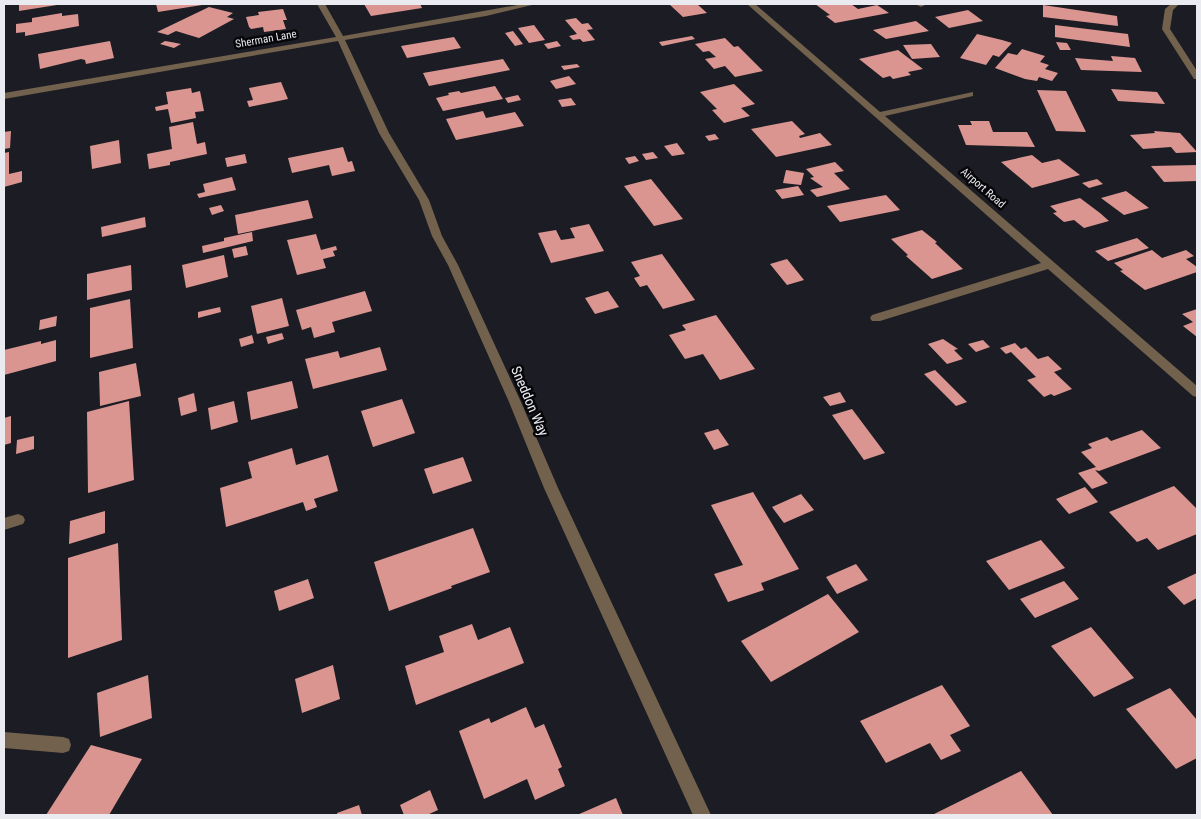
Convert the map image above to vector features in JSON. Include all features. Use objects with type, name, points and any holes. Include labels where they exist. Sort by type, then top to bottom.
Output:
[{"type":"street","name":"Sneddon Way","points":[[321,4],[338,38],[344,44],[384,133],[424,200],[437,236],[453,265],[515,402],[551,488],[702,815]]},
{"type":"street","name":"Sherman Lane","points":[[4,96],[486,14],[532,4]]},
{"type":"street","name":"Airport Road","points":[[751,4],[1197,392]]},
{"type":"street","points":[[1175,4],[1169,9],[1166,29],[1197,77]]},
{"type":"street","points":[[878,115],[970,94]]},
{"type":"street","points":[[876,318],[1051,264]]},
{"type":"street","points":[[4,524],[18,520]]},
{"type":"street","points":[[4,740],[63,745]]},
{"type":"building","points":[[19,4],[57,4],[57,5],[19,11]]},
{"type":"building","points":[[156,4],[202,4],[202,5],[158,12]]},
{"type":"building","points":[[364,4],[420,4],[422,8],[371,16]]},
{"type":"building","points":[[669,4],[697,4],[707,13],[683,17]]},
{"type":"building","points":[[815,4],[851,4],[858,9],[877,5],[889,13],[835,23],[826,16],[830,15]]},
{"type":"building","points":[[1043,5],[1117,16],[1118,26],[1043,17]]},
{"type":"building","points":[[209,7],[233,13],[227,17],[234,19],[199,38],[176,31],[168,35],[157,32]]},
{"type":"building","points":[[283,9],[287,20],[283,20],[286,29],[264,32],[263,27],[251,29],[249,27],[246,17],[259,15],[258,12]]},
{"type":"building","points":[[968,10],[983,21],[949,28],[935,17]]},
{"type":"building","points":[[62,13],[62,16],[78,14],[79,26],[25,36],[25,32],[16,33],[16,24],[32,22],[32,18]]},
{"type":"building","points":[[576,18],[582,24],[588,23],[593,29],[587,30],[595,40],[583,42],[580,39],[573,40],[569,36],[577,34],[565,20]]},
{"type":"building","points":[[916,21],[929,31],[886,39],[873,30]]},
{"type":"building","points":[[534,25],[545,40],[529,43],[518,28]]},
{"type":"building","points":[[1055,25],[1128,34],[1130,47],[1055,37]]},
{"type":"building","points":[[513,31],[523,44],[515,46],[505,33]]},
{"type":"building","points":[[977,34],[1012,43],[999,57],[993,55],[986,65],[960,58]]},
{"type":"building","points":[[692,36],[695,39],[662,46],[659,42]]},
{"type":"building","points":[[454,37],[461,48],[407,58],[401,46]]},
{"type":"building","points":[[725,38],[734,47],[738,46],[763,71],[735,77],[725,66],[714,69],[705,59],[716,57],[709,51],[703,52],[695,44]]},
{"type":"building","points":[[110,41],[114,58],[86,64],[85,60],[81,59],[40,69],[38,54]]},
{"type":"building","points":[[165,41],[181,44],[174,48],[160,44]]},
{"type":"building","points":[[557,41],[561,46],[548,49],[544,44]]},
{"type":"building","points":[[1056,42],[1067,43],[1071,50],[1060,50]]},
{"type":"building","points":[[931,44],[940,57],[912,59],[903,45]]},
{"type":"building","points":[[1022,49],[1045,56],[1040,62],[1049,65],[1045,69],[1058,73],[1052,81],[1039,77],[1037,81],[1025,79],[995,68],[1008,53],[1017,55]]},
{"type":"building","points":[[898,50],[923,69],[908,72],[911,75],[893,79],[890,76],[883,78],[859,59]]},
{"type":"building","points":[[1111,56],[1135,58],[1142,72],[1081,70],[1075,58],[1113,61]]},
{"type":"building","points":[[503,59],[510,70],[429,86],[423,73]]},
{"type":"building","points":[[577,64],[580,67],[564,70],[561,66]]},
{"type":"building","points":[[569,76],[576,84],[556,89],[550,81]]},
{"type":"building","points":[[281,82],[288,99],[249,107],[247,101],[253,100],[249,88]]},
{"type":"building","points":[[734,84],[755,104],[741,108],[750,116],[724,123],[712,110],[717,109],[700,92]]},
{"type":"building","points":[[495,86],[503,99],[443,111],[436,98],[449,95],[448,93],[459,91],[461,93]]},
{"type":"building","points":[[191,88],[192,93],[200,91],[204,111],[195,112],[196,118],[171,123],[168,109],[156,111],[155,107],[168,104],[166,92]]},
{"type":"building","points":[[1111,89],[1157,92],[1165,104],[1118,101]]},
{"type":"building","points":[[1037,90],[1066,91],[1086,132],[1056,131]]},
{"type":"building","points":[[518,95],[521,100],[508,103],[505,98]]},
{"type":"building","points":[[571,98],[576,105],[562,107],[558,100]]},
{"type":"building","points":[[483,111],[486,118],[515,112],[524,126],[456,140],[446,119]]},
{"type":"building","points":[[792,121],[805,134],[799,136],[800,138],[820,133],[832,145],[776,157],[751,129]]},
{"type":"building","points":[[970,121],[989,121],[993,132],[1027,132],[1035,147],[966,145],[958,125],[972,125]]},
{"type":"building","points":[[193,122],[197,144],[205,142],[207,154],[170,162],[170,165],[149,169],[147,154],[172,149],[169,127]]},
{"type":"building","points":[[11,131],[10,148],[4,149],[4,132]]},
{"type":"building","points":[[1154,131],[1180,133],[1197,152],[1176,153],[1171,147],[1143,149],[1130,135],[1155,133]]},
{"type":"building","points":[[715,134],[719,139],[709,141],[705,136]]},
{"type":"building","points":[[119,140],[121,163],[92,169],[90,146]]},
{"type":"building","points":[[677,143],[685,154],[672,156],[664,146]]},
{"type":"building","points":[[343,147],[348,162],[352,161],[355,171],[332,176],[329,165],[292,173],[288,158]]},
{"type":"building","points":[[9,152],[9,174],[22,171],[22,182],[4,187],[4,153]]},
{"type":"building","points":[[653,152],[658,158],[646,160],[642,154]]},
{"type":"building","points":[[245,154],[247,163],[227,167],[225,158]]},
{"type":"building","points":[[1032,155],[1042,163],[1059,159],[1080,175],[1032,188],[1001,162]]},
{"type":"building","points":[[635,156],[639,161],[629,164],[625,158]]},
{"type":"building","points":[[835,162],[844,171],[834,173],[850,189],[817,197],[810,190],[823,187],[810,178],[814,177],[806,169]]},
{"type":"building","points":[[1197,165],[1197,181],[1164,182],[1151,166]]},
{"type":"building","points":[[786,170],[804,173],[801,185],[783,183]]},
{"type":"building","points":[[232,177],[236,190],[199,198],[197,194],[205,192],[203,184]]},
{"type":"building","points":[[651,179],[683,219],[654,226],[624,186]]},
{"type":"building","points":[[1097,179],[1103,184],[1089,188],[1082,183]]},
{"type":"building","points":[[798,186],[804,195],[782,199],[775,190]]},
{"type":"building","points":[[1126,191],[1149,208],[1124,215],[1101,198]]},
{"type":"building","points":[[886,195],[900,210],[840,222],[827,206]]},
{"type":"building","points":[[1080,198],[1109,221],[1084,228],[1074,220],[1064,222],[1053,213],[1057,212],[1050,206]]},
{"type":"building","points":[[308,200],[313,218],[238,234],[235,215]]},
{"type":"building","points":[[221,205],[224,211],[212,215],[209,208]]},
{"type":"building","points":[[145,217],[146,227],[102,237],[101,227]]},
{"type":"building","points":[[589,224],[604,251],[551,263],[538,233],[556,230],[561,240],[575,238],[570,228]]},
{"type":"building","points":[[922,230],[937,242],[935,243],[963,269],[932,279],[906,256],[908,255],[891,239]]},
{"type":"building","points":[[252,232],[253,241],[203,253],[202,246],[224,241],[224,238]]},
{"type":"building","points":[[316,234],[321,250],[336,246],[337,250],[333,251],[335,256],[323,259],[326,268],[297,275],[287,240]]},
{"type":"building","points":[[1137,238],[1149,248],[1108,261],[1095,251]]},
{"type":"building","points":[[246,246],[248,255],[234,258],[232,249]]},
{"type":"building","points":[[1152,250],[1162,258],[1186,250],[1194,256],[1186,259],[1197,267],[1197,272],[1145,290],[1120,271],[1123,270],[1114,263]]},
{"type":"building","points":[[662,254],[695,300],[663,309],[647,285],[640,287],[634,278],[640,276],[631,262]]},
{"type":"building","points":[[224,255],[228,277],[186,288],[182,265]]},
{"type":"building","points":[[787,259],[804,280],[787,285],[770,264]]},
{"type":"building","points":[[131,265],[132,290],[87,300],[87,274]]},
{"type":"building","points":[[365,291],[372,311],[332,322],[335,332],[314,338],[311,327],[302,330],[296,310]]},
{"type":"building","points":[[608,291],[619,307],[595,314],[585,298]]},
{"type":"building","points":[[282,298],[289,326],[257,334],[251,306]]},
{"type":"building","points":[[130,299],[133,348],[90,358],[90,308]]},
{"type":"building","points":[[220,307],[221,312],[198,318],[198,312]]},
{"type":"building","points":[[1197,309],[1197,337],[1183,326],[1193,322],[1182,314]]},
{"type":"building","points":[[716,315],[755,369],[720,380],[703,354],[685,359],[669,335],[686,330],[682,325]]},
{"type":"building","points":[[57,316],[56,326],[39,330],[40,320]]},
{"type":"building","points":[[282,333],[284,339],[268,344],[266,337]]},
{"type":"building","points":[[252,335],[254,343],[241,347],[239,339]]},
{"type":"building","points":[[943,339],[958,349],[954,350],[963,359],[947,364],[928,344]]},
{"type":"building","points":[[56,340],[56,361],[4,375],[4,350],[41,341],[41,344]]},
{"type":"building","points":[[983,340],[990,347],[976,352],[968,344]]},
{"type":"building","points":[[1015,343],[1021,349],[1026,347],[1038,359],[1048,356],[1062,369],[1054,372],[1072,389],[1054,396],[1051,394],[1044,397],[1027,380],[1036,377],[1011,352],[1006,354],[1000,348]]},
{"type":"building","points":[[380,347],[387,370],[313,389],[305,359],[338,351],[340,358]]},
{"type":"building","points":[[136,363],[141,396],[100,406],[99,372]]},
{"type":"building","points":[[935,370],[967,402],[956,406],[924,374]]},
{"type":"building","points":[[292,381],[298,408],[251,420],[247,392]]},
{"type":"building","points":[[840,392],[846,402],[830,406],[823,397]]},
{"type":"building","points":[[194,393],[197,411],[181,416],[178,398]]},
{"type":"building","points":[[402,399],[415,433],[373,447],[361,411]]},
{"type":"building","points":[[129,401],[134,480],[88,493],[87,412]]},
{"type":"building","points":[[234,401],[238,422],[211,430],[208,408]]},
{"type":"building","points":[[852,409],[885,453],[864,460],[832,415]]},
{"type":"building","points":[[11,416],[11,443],[4,445],[4,418]]},
{"type":"building","points":[[718,429],[729,445],[714,450],[704,433]]},
{"type":"building","points":[[1142,430],[1161,448],[1099,471],[1095,470],[1108,483],[1092,489],[1078,473],[1096,467],[1081,452],[1092,448],[1088,444],[1107,437],[1111,441]]},
{"type":"building","points":[[34,436],[34,449],[16,454],[17,440]]},
{"type":"building","points":[[292,448],[296,465],[328,455],[338,491],[314,499],[317,507],[306,511],[303,502],[226,527],[220,488],[252,478],[248,462]]},
{"type":"building","points":[[463,457],[472,481],[433,494],[424,469]]},
{"type":"building","points":[[1174,486],[1197,509],[1197,534],[1158,550],[1147,538],[1137,542],[1109,512]]},
{"type":"building","points":[[1085,487],[1098,502],[1069,514],[1056,499]]},
{"type":"building","points":[[753,492],[799,569],[761,583],[764,590],[728,602],[714,574],[743,565],[711,505]]},
{"type":"building","points":[[801,494],[814,510],[784,523],[772,507]]},
{"type":"building","points":[[105,511],[105,533],[69,544],[70,521]]},
{"type":"building","points":[[473,528],[490,572],[389,611],[374,562]]},
{"type":"building","points":[[1041,540],[1065,568],[1009,590],[986,561]]},
{"type":"building","points":[[118,543],[122,640],[68,658],[68,558]]},
{"type":"building","points":[[856,564],[868,580],[837,594],[826,577]]},
{"type":"building","points":[[1197,573],[1197,598],[1184,605],[1167,587]]},
{"type":"building","points":[[308,579],[314,598],[279,611],[274,591]]},
{"type":"building","points":[[1064,581],[1079,599],[1035,618],[1020,599]]},
{"type":"building","points":[[828,594],[859,632],[771,682],[741,641]]},
{"type":"building","points":[[472,624],[478,640],[510,627],[524,663],[416,705],[405,666],[444,652],[439,636]]},
{"type":"building","points":[[1091,627],[1134,678],[1094,697],[1051,646]]},
{"type":"building","points":[[333,665],[340,699],[302,713],[295,679]]},
{"type":"building","points":[[148,675],[152,718],[100,737],[97,693]]},
{"type":"building","points":[[942,685],[970,726],[950,735],[961,751],[941,760],[930,743],[886,763],[860,721]]},
{"type":"building","points":[[1170,688],[1197,720],[1197,758],[1176,769],[1126,709]]},
{"type":"building","points":[[526,707],[535,728],[544,724],[562,767],[558,769],[565,786],[535,800],[527,779],[484,799],[459,731],[489,718],[491,723]]},
{"type":"building","points":[[91,745],[142,759],[109,815],[46,815]]},
{"type":"building","points":[[1021,771],[1053,815],[932,815]]},
{"type":"building","points":[[430,790],[438,810],[427,815],[404,815],[400,805]]},
{"type":"building","points":[[616,798],[623,815],[577,815]]},
{"type":"building","points":[[359,805],[362,815],[337,815],[337,813]]}]
